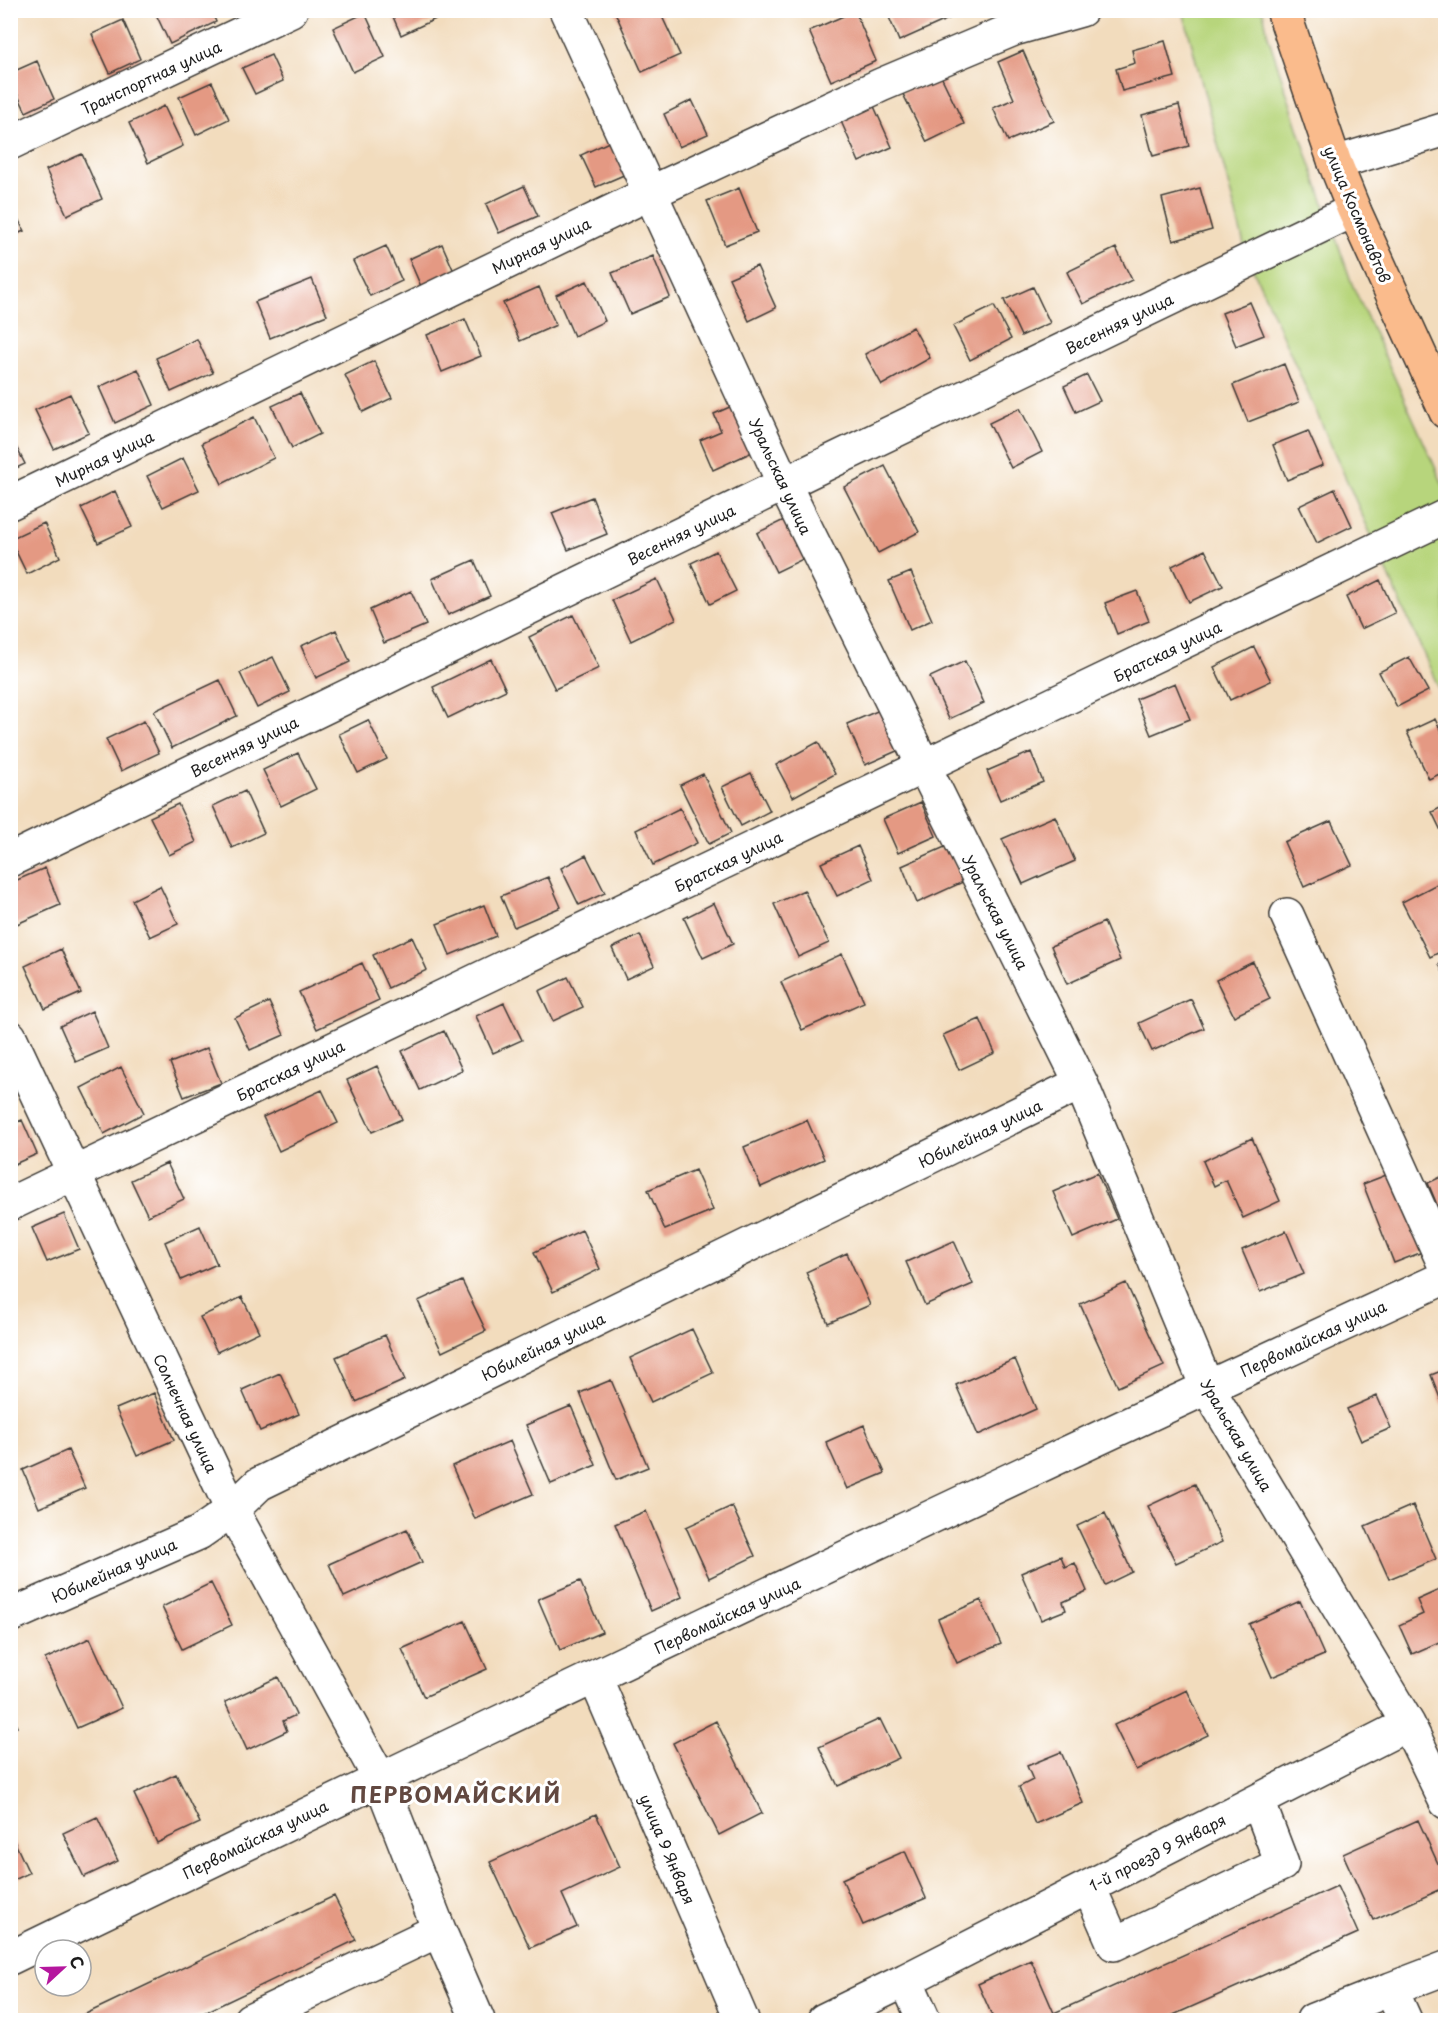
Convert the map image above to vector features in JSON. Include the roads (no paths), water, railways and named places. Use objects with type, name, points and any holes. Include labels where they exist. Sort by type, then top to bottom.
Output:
[{"type":"main road","name":"улица Космонавтов","points":[[1283,10],[1335,163],[1354,210],[1446,412]]},
{"type":"street","name":"Транспортная улица","points":[[10,143],[291,10]]},
{"type":"street","name":"Уральская улица","points":[[566,10],[784,484],[1081,1083],[1207,1387],[1408,1724],[1446,1802]]},
{"type":"street","name":"Мирная улица","points":[[10,503],[650,193],[881,86],[1003,34],[1082,10]]},
{"type":"street","points":[[1335,163],[1446,129]]},
{"type":"street","name":"Весенняя улица","points":[[10,860],[1354,210]]},
{"type":"street","name":"Братская улица","points":[[10,1204],[1446,516]]},
{"type":"street","points":[[1287,915],[1446,1268]]},
{"type":"street","name":"Солнечная улица","points":[[10,1037],[232,1510],[380,1779],[439,1930],[478,2020]]},
{"type":"street","name":"Юбилейная улица","points":[[10,1616],[199,1533],[232,1510],[260,1485],[1081,1083]]},
{"type":"street","name":"Первомайская улица","points":[[10,1958],[595,1677],[1207,1387],[1446,1277]]},
{"type":"street","name":"улица 9 Января","points":[[595,1677],[742,2020]]},
{"type":"street","name":"1-й проезд 9 Января","points":[[906,1980],[1408,1724]]},
{"type":"street","points":[[1089,1887],[1114,1944],[1282,1864],[1258,1801]]},
{"type":"street","points":[[250,2020],[439,1930]]},
{"type":"street","points":[[1313,2020],[1446,1968]]},
{"type":"street","points":[[824,2020],[906,1980],[924,2020]]},
{"type":"street","points":[[1390,1989],[1405,2020]]},
{"type":"district","name":"ПЕРВОМАЙСКИЙ","points":[[456,1794]]}]
